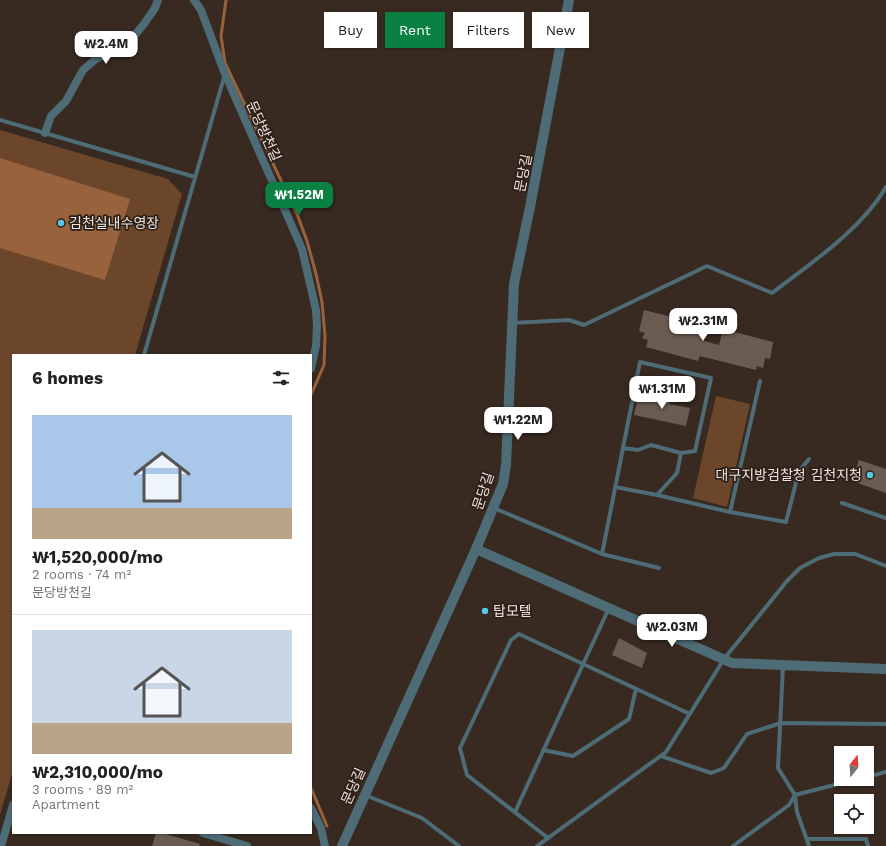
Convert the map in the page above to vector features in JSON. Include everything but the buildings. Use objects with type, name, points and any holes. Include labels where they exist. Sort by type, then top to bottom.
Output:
[{"type":"street","points":[[45,133],[51,116],[66,101],[83,70],[96,59],[129,42],[144,24],[155,8],[158,0]]},
{"type":"street","name":"문당방천길","points":[[194,0],[201,10],[209,28],[225,74],[302,249],[316,310],[316,346],[312,364]]},
{"type":"street","name":"문당길","points":[[342,846],[476,549],[503,484],[506,465],[514,284],[530,208],[569,0]]},
{"type":"street","points":[[476,549],[732,663],[886,669]]},
{"type":"street","points":[[1,846],[12,808]]},
{"type":"street","points":[[312,810],[321,828],[325,846]]},
{"type":"street","points":[[206,834],[247,846]]},
{"type":"lane","points":[[144,354],[225,74]]},
{"type":"lane","points":[[0,120],[195,177]]},
{"type":"lane","points":[[512,323],[570,320],[584,325],[707,266],[772,293],[839,242],[878,201],[886,187]]},
{"type":"lane","points":[[602,554],[640,362],[711,378],[695,451],[681,453],[651,445],[638,450],[623,448]]},
{"type":"lane","points":[[730,512],[760,381]]},
{"type":"lane","points":[[657,495],[677,473],[681,453]]},
{"type":"lane","points":[[615,487],[730,512],[786,522],[799,471],[808,459]]},
{"type":"lane","points":[[842,502],[886,518]]},
{"type":"lane","points":[[494,508],[602,554],[659,568]]},
{"type":"lane","points":[[537,846],[666,752],[724,659],[787,581],[800,568],[819,558],[834,554],[855,554],[886,566]]},
{"type":"lane","points":[[515,812],[609,608]]},
{"type":"lane","points":[[548,838],[467,775],[460,748],[510,640],[519,634],[690,714]]},
{"type":"lane","points":[[783,665],[778,768],[795,795],[797,812],[809,846]]},
{"type":"lane","points":[[543,750],[573,756],[629,719],[636,689]]},
{"type":"lane","points":[[661,756],[710,773],[724,768],[747,734],[781,723],[886,724]]},
{"type":"lane","points":[[874,775],[886,772]]},
{"type":"lane","points":[[733,846],[789,805],[795,795],[834,785]]},
{"type":"lane","points":[[365,795],[422,818],[459,846]]},
{"type":"lane","points":[[807,839],[866,839],[868,846]]},
{"type":"shaded area","points":[[0,130],[168,179],[182,194],[135,354],[12,354],[12,773],[0,815]]},
{"type":"shaded area","name":"김천실내수영장","points":[[0,158],[130,199],[105,280],[0,248]]},
{"type":"shaded area","points":[[716,396],[750,404],[727,507],[693,498]]},
{"type":"waterway","points":[[226,0],[221,36],[225,63],[297,214],[307,241],[316,274],[322,302],[325,336],[324,365],[312,393]]},
{"type":"waterway","points":[[312,790],[327,826]]},
{"type":"place","name":"김천실내수영장","points":[[61,223]]},
{"type":"place","name":"대구지방검찰청 김천지청","points":[[870,475]]},
{"type":"place","name":"탑모텔","points":[[485,611]]}]
